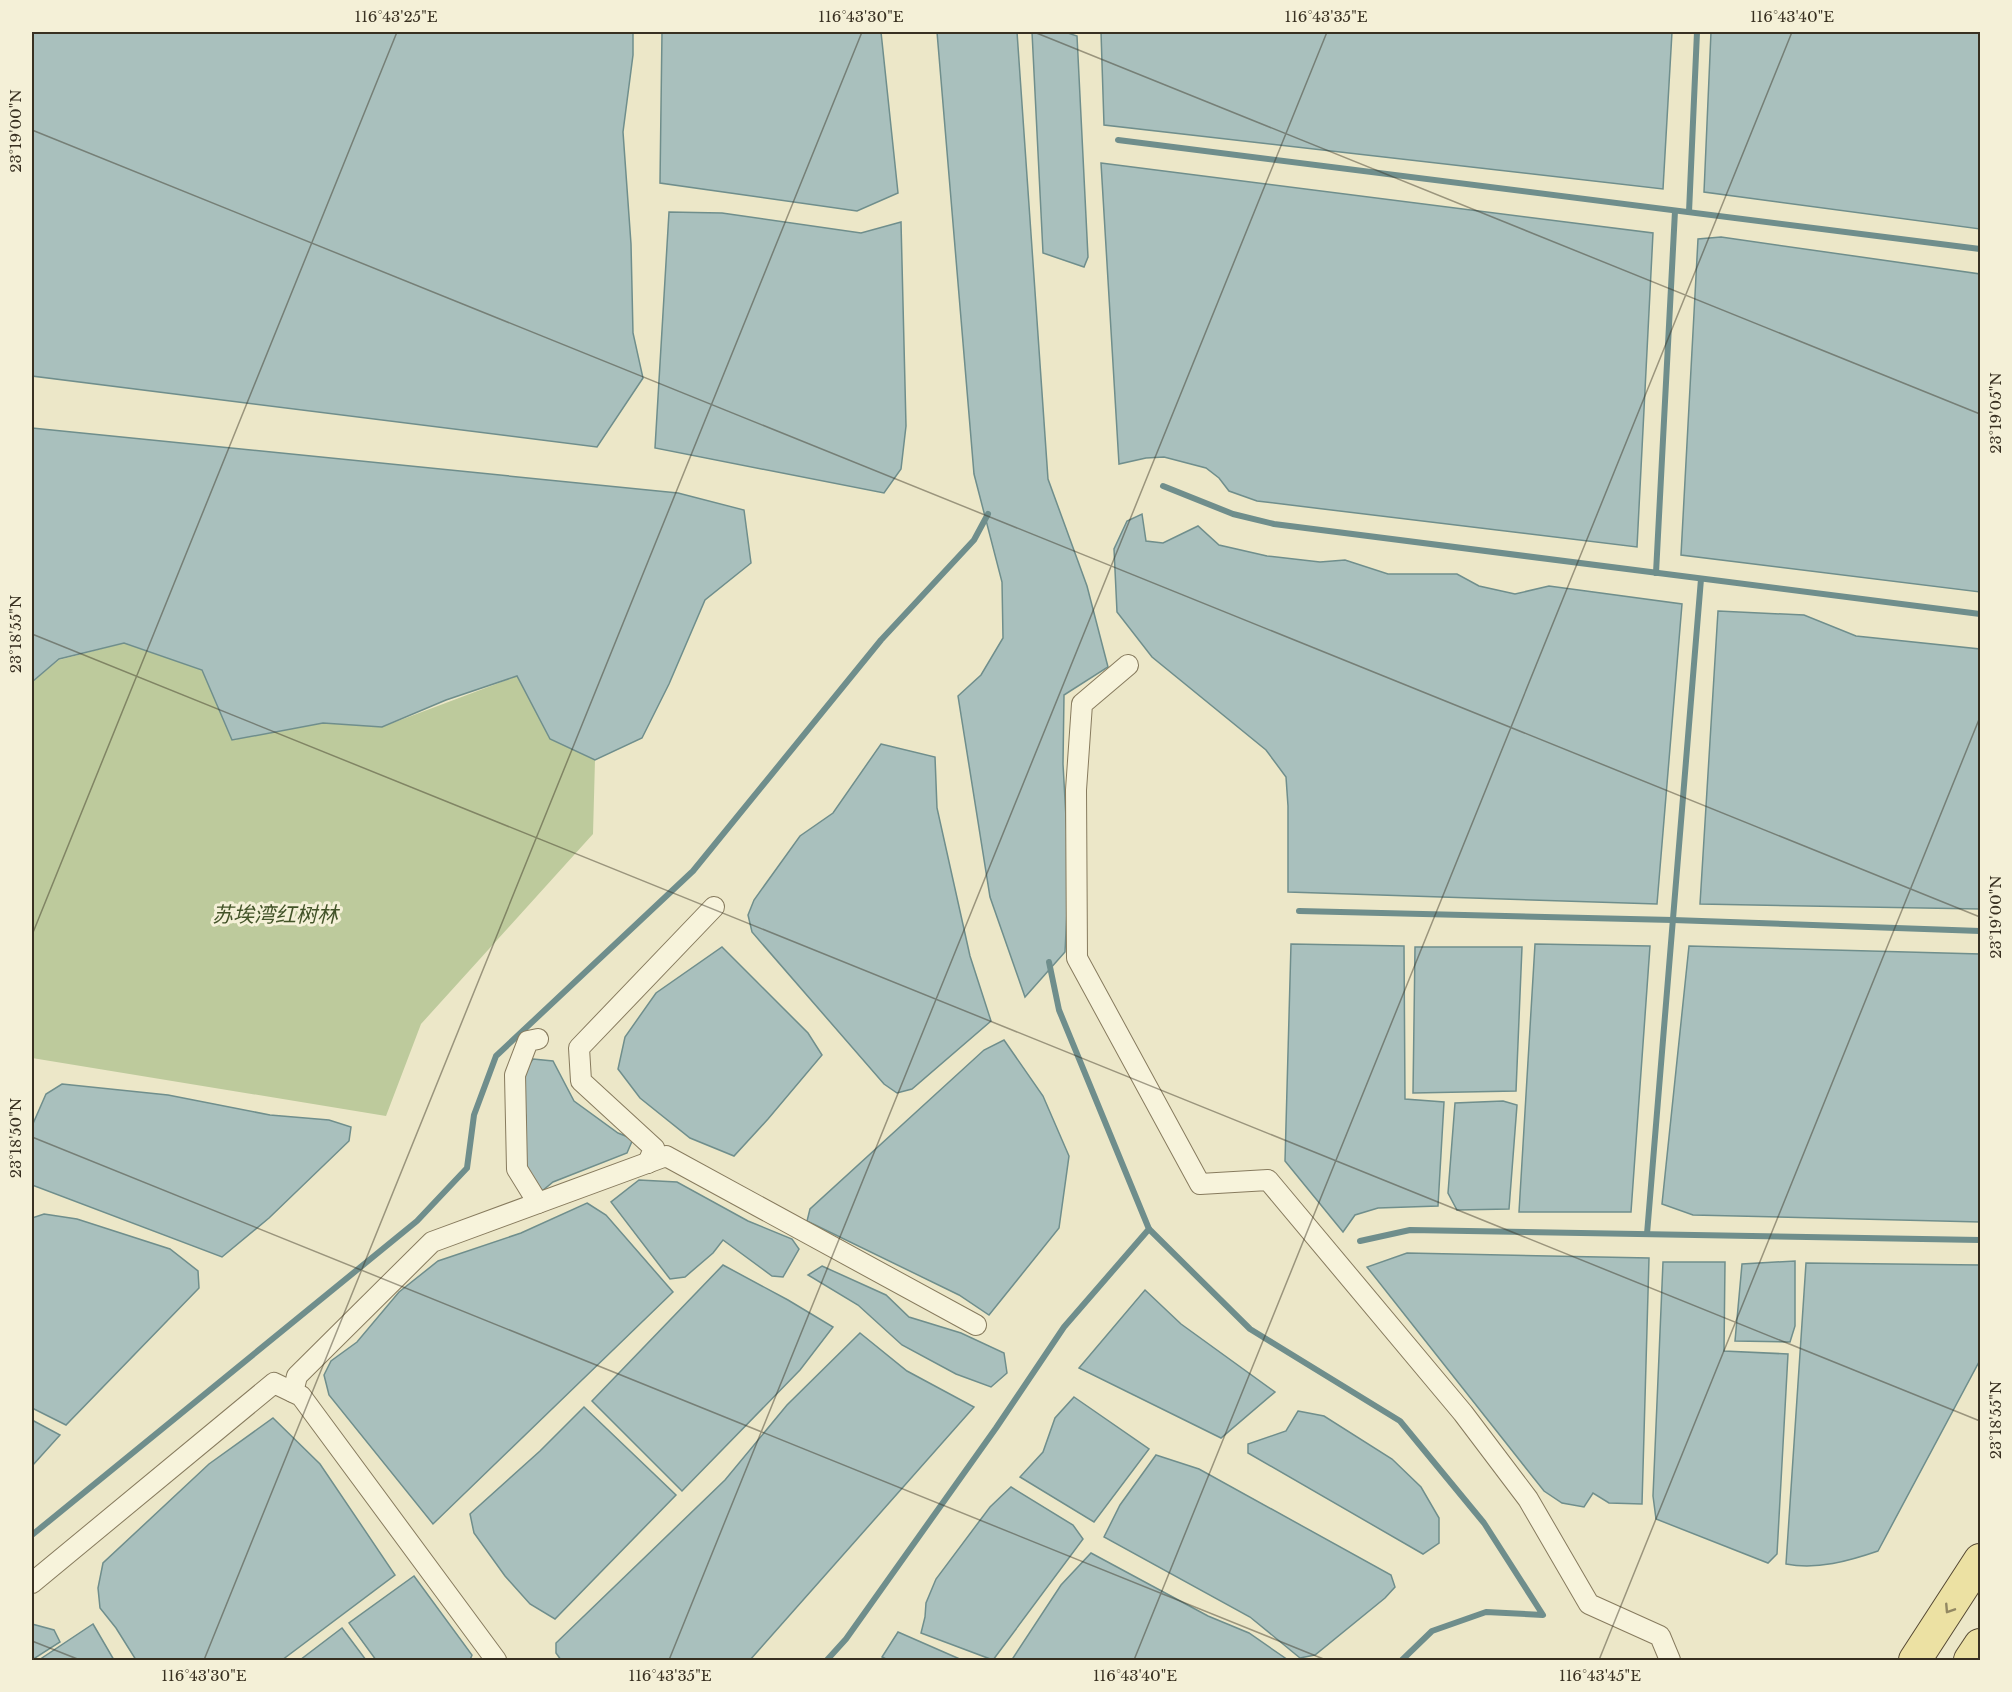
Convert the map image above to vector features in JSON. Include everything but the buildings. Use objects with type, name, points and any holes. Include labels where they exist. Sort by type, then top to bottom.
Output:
[{"type":"main road","points":[[1915,1660],[1980,1560]]},
{"type":"main road","points":[[1971,1660],[1980,1645]]},
{"type":"street","points":[[1128,665],[1082,704],[1076,790],[1077,958],[1200,1184],[1268,1180],[1471,1422],[1528,1499],[1589,1604],[1660,1636],[1670,1660]]},
{"type":"street","points":[[648,1162],[654,1148],[581,1081],[579,1048],[714,908]]},
{"type":"street","points":[[538,1039],[528,1041],[515,1075],[517,1169],[538,1203]]},
{"type":"street","points":[[293,1392],[297,1376],[432,1242],[666,1156],[976,1325]]},
{"type":"street","points":[[32,1583],[274,1383],[301,1396],[496,1660]]},
{"type":"green space","name":"苏埃湾红树林","points":[[124,643],[203,670],[232,740],[323,723],[382,727],[517,676],[550,739],[595,760],[593,834],[421,1024],[386,1116],[32,1058],[32,682],[59,660]]},
{"type":"water","points":[[32,32],[633,32],[633,55],[623,132],[631,244],[633,333],[643,378],[597,447],[32,376]]},
{"type":"water","points":[[662,32],[881,32],[898,193],[857,211],[660,183]]},
{"type":"water","points":[[937,32],[1017,32],[1048,479],[1087,586],[1108,667],[1064,695],[1063,764],[1069,871],[1065,952],[1025,997],[990,897],[958,696],[981,675],[1003,638],[1002,582],[974,474]]},
{"type":"water","points":[[1032,32],[1065,32],[1077,36],[1088,257],[1084,267],[1043,253]]},
{"type":"water","points":[[1101,32],[1672,32],[1663,189],[1104,125]]},
{"type":"water","points":[[1711,32],[1980,32],[1980,229],[1704,192]]},
{"type":"water","points":[[1101,163],[1653,233],[1637,547],[1257,501],[1229,491],[1219,478],[1206,468],[1164,457],[1119,464]]},
{"type":"water","points":[[669,212],[722,213],[861,233],[901,222],[906,426],[901,469],[884,493],[655,448]]},
{"type":"water","points":[[1721,237],[1980,274],[1980,592],[1681,555],[1698,239]]},
{"type":"water","points":[[32,428],[678,493],[744,510],[751,563],[705,600],[669,684],[642,738],[595,760],[550,739],[517,676],[446,700],[382,727],[323,723],[232,740],[202,670],[124,643],[59,659],[32,682]]},
{"type":"water","points":[[1142,514],[1146,541],[1163,543],[1198,526],[1219,545],[1267,556],[1320,562],[1345,560],[1388,574],[1457,574],[1479,586],[1515,594],[1549,586],[1682,604],[1657,904],[1288,892],[1286,777],[1266,750],[1152,657],[1117,612],[1114,549],[1127,521]]},
{"type":"water","points":[[1718,611],[1804,615],[1856,636],[1980,649],[1980,909],[1700,904]]},
{"type":"water","points":[[881,744],[935,757],[937,808],[970,956],[991,1021],[912,1089],[897,1093],[884,1084],[752,932],[748,915],[754,900],[800,836],[833,813]]},
{"type":"water","points":[[1291,944],[1404,946],[1405,1099],[1444,1102],[1438,1206],[1378,1208],[1355,1215],[1343,1232],[1285,1161]]},
{"type":"water","points":[[1535,944],[1650,946],[1631,1212],[1519,1212]]},
{"type":"water","points":[[1689,946],[1980,954],[1980,1222],[1693,1215],[1662,1204]]},
{"type":"water","points":[[722,947],[808,1033],[822,1055],[734,1156],[690,1138],[640,1098],[618,1069],[625,1037],[656,993]]},
{"type":"water","points":[[1415,947],[1522,947],[1516,1091],[1413,1093]]},
{"type":"water","points":[[1004,1040],[1043,1096],[1069,1156],[1059,1228],[989,1315],[959,1295],[807,1221],[810,1209],[984,1050]]},
{"type":"water","points":[[533,1059],[553,1061],[574,1101],[618,1133],[633,1139],[627,1153],[553,1182],[542,1191],[520,1169],[526,1116],[519,1095],[524,1072]]},
{"type":"water","points":[[62,1084],[168,1095],[270,1115],[329,1120],[351,1127],[349,1141],[269,1218],[222,1257],[32,1185],[32,1126],[46,1094]]},
{"type":"water","points":[[1503,1101],[1517,1105],[1509,1209],[1457,1210],[1448,1193],[1455,1103]]},
{"type":"water","points":[[639,1180],[677,1182],[748,1221],[792,1239],[799,1249],[783,1277],[772,1276],[723,1240],[713,1253],[685,1277],[670,1279],[611,1202]]},
{"type":"water","points":[[587,1203],[606,1215],[673,1292],[433,1524],[329,1395],[324,1375],[331,1361],[357,1342],[399,1292],[438,1261],[521,1233]]},
{"type":"water","points":[[44,1214],[77,1219],[170,1249],[198,1271],[199,1288],[66,1425],[32,1408],[32,1218]]},
{"type":"water","points":[[1407,1253],[1649,1258],[1642,1504],[1609,1503],[1593,1493],[1584,1507],[1562,1503],[1544,1491],[1367,1267]]},
{"type":"water","points":[[1795,1261],[1795,1326],[1790,1342],[1735,1341],[1742,1264]]},
{"type":"water","points":[[1663,1262],[1725,1262],[1724,1351],[1788,1354],[1777,1554],[1768,1563],[1656,1519],[1653,1496]]},
{"type":"water","points":[[1806,1263],[1980,1265],[1980,1360],[1878,1551],[1844,1561],[1798,1566],[1786,1564]]},
{"type":"water","points":[[723,1265],[833,1327],[800,1370],[682,1491],[592,1401]]},
{"type":"water","points":[[822,1266],[886,1295],[909,1317],[961,1333],[1004,1353],[1007,1373],[991,1387],[956,1374],[902,1345],[858,1305],[808,1275]]},
{"type":"water","points":[[1145,1290],[1181,1324],[1275,1392],[1221,1438],[1079,1368]]},
{"type":"water","points":[[860,1333],[907,1371],[974,1407],[750,1660],[561,1660],[556,1653],[556,1643],[725,1480],[787,1405]]},
{"type":"water","points":[[1074,1397],[1149,1449],[1094,1522],[1020,1477],[1043,1452],[1055,1418]]},
{"type":"water","points":[[584,1407],[676,1495],[555,1619],[530,1604],[505,1576],[474,1533],[470,1514],[540,1451]]},
{"type":"water","points":[[1298,1411],[1324,1416],[1392,1459],[1421,1487],[1439,1518],[1439,1543],[1423,1554],[1248,1453],[1248,1444],[1286,1431]]},
{"type":"water","points":[[273,1418],[320,1464],[395,1575],[282,1660],[136,1660],[100,1608],[98,1588],[103,1563],[209,1464]]},
{"type":"water","points":[[32,1420],[60,1435],[32,1466]]},
{"type":"water","points":[[1156,1455],[1199,1469],[1391,1575],[1395,1587],[1385,1598],[1315,1655],[1300,1658],[1250,1617],[1104,1537],[1120,1505]]},
{"type":"water","points":[[1011,1487],[1073,1525],[1083,1539],[993,1660],[921,1633],[926,1603],[936,1579],[990,1507]]},
{"type":"water","points":[[1091,1553],[1208,1616],[1249,1633],[1288,1660],[1014,1660],[1013,1658],[1061,1585]]},
{"type":"water","points":[[414,1576],[472,1655],[470,1660],[376,1660],[349,1623]]},
{"type":"water","points":[[32,1624],[54,1630],[60,1642],[32,1660]]},
{"type":"water","points":[[93,1624],[114,1660],[39,1660]]},
{"type":"water","points":[[342,1628],[366,1660],[300,1660]]},
{"type":"water","points":[[898,1632],[962,1660],[888,1660],[882,1657]]},
{"type":"waterway","points":[[1689,212],[1697,32]]},
{"type":"waterway","points":[[1118,140],[1980,249]]},
{"type":"waterway","points":[[1656,573],[1675,211]]},
{"type":"waterway","points":[[1163,486],[1233,514],[1274,524],[1980,614]]},
{"type":"waterway","points":[[32,1535],[417,1221],[467,1168],[474,1115],[496,1056],[693,871],[881,640],[974,540],[988,514]]},
{"type":"waterway","points":[[1647,1234],[1701,579]]},
{"type":"waterway","points":[[1299,911],[1673,920],[1980,931]]},
{"type":"waterway","points":[[827,1660],[846,1639],[996,1428],[1064,1327],[1149,1229],[1059,1010],[1049,962]]},
{"type":"waterway","points":[[1149,1229],[1250,1329],[1400,1421],[1484,1523],[1543,1615],[1486,1612],[1432,1631],[1402,1660]]},
{"type":"waterway","points":[[1360,1241],[1410,1230],[1980,1240]]}]
